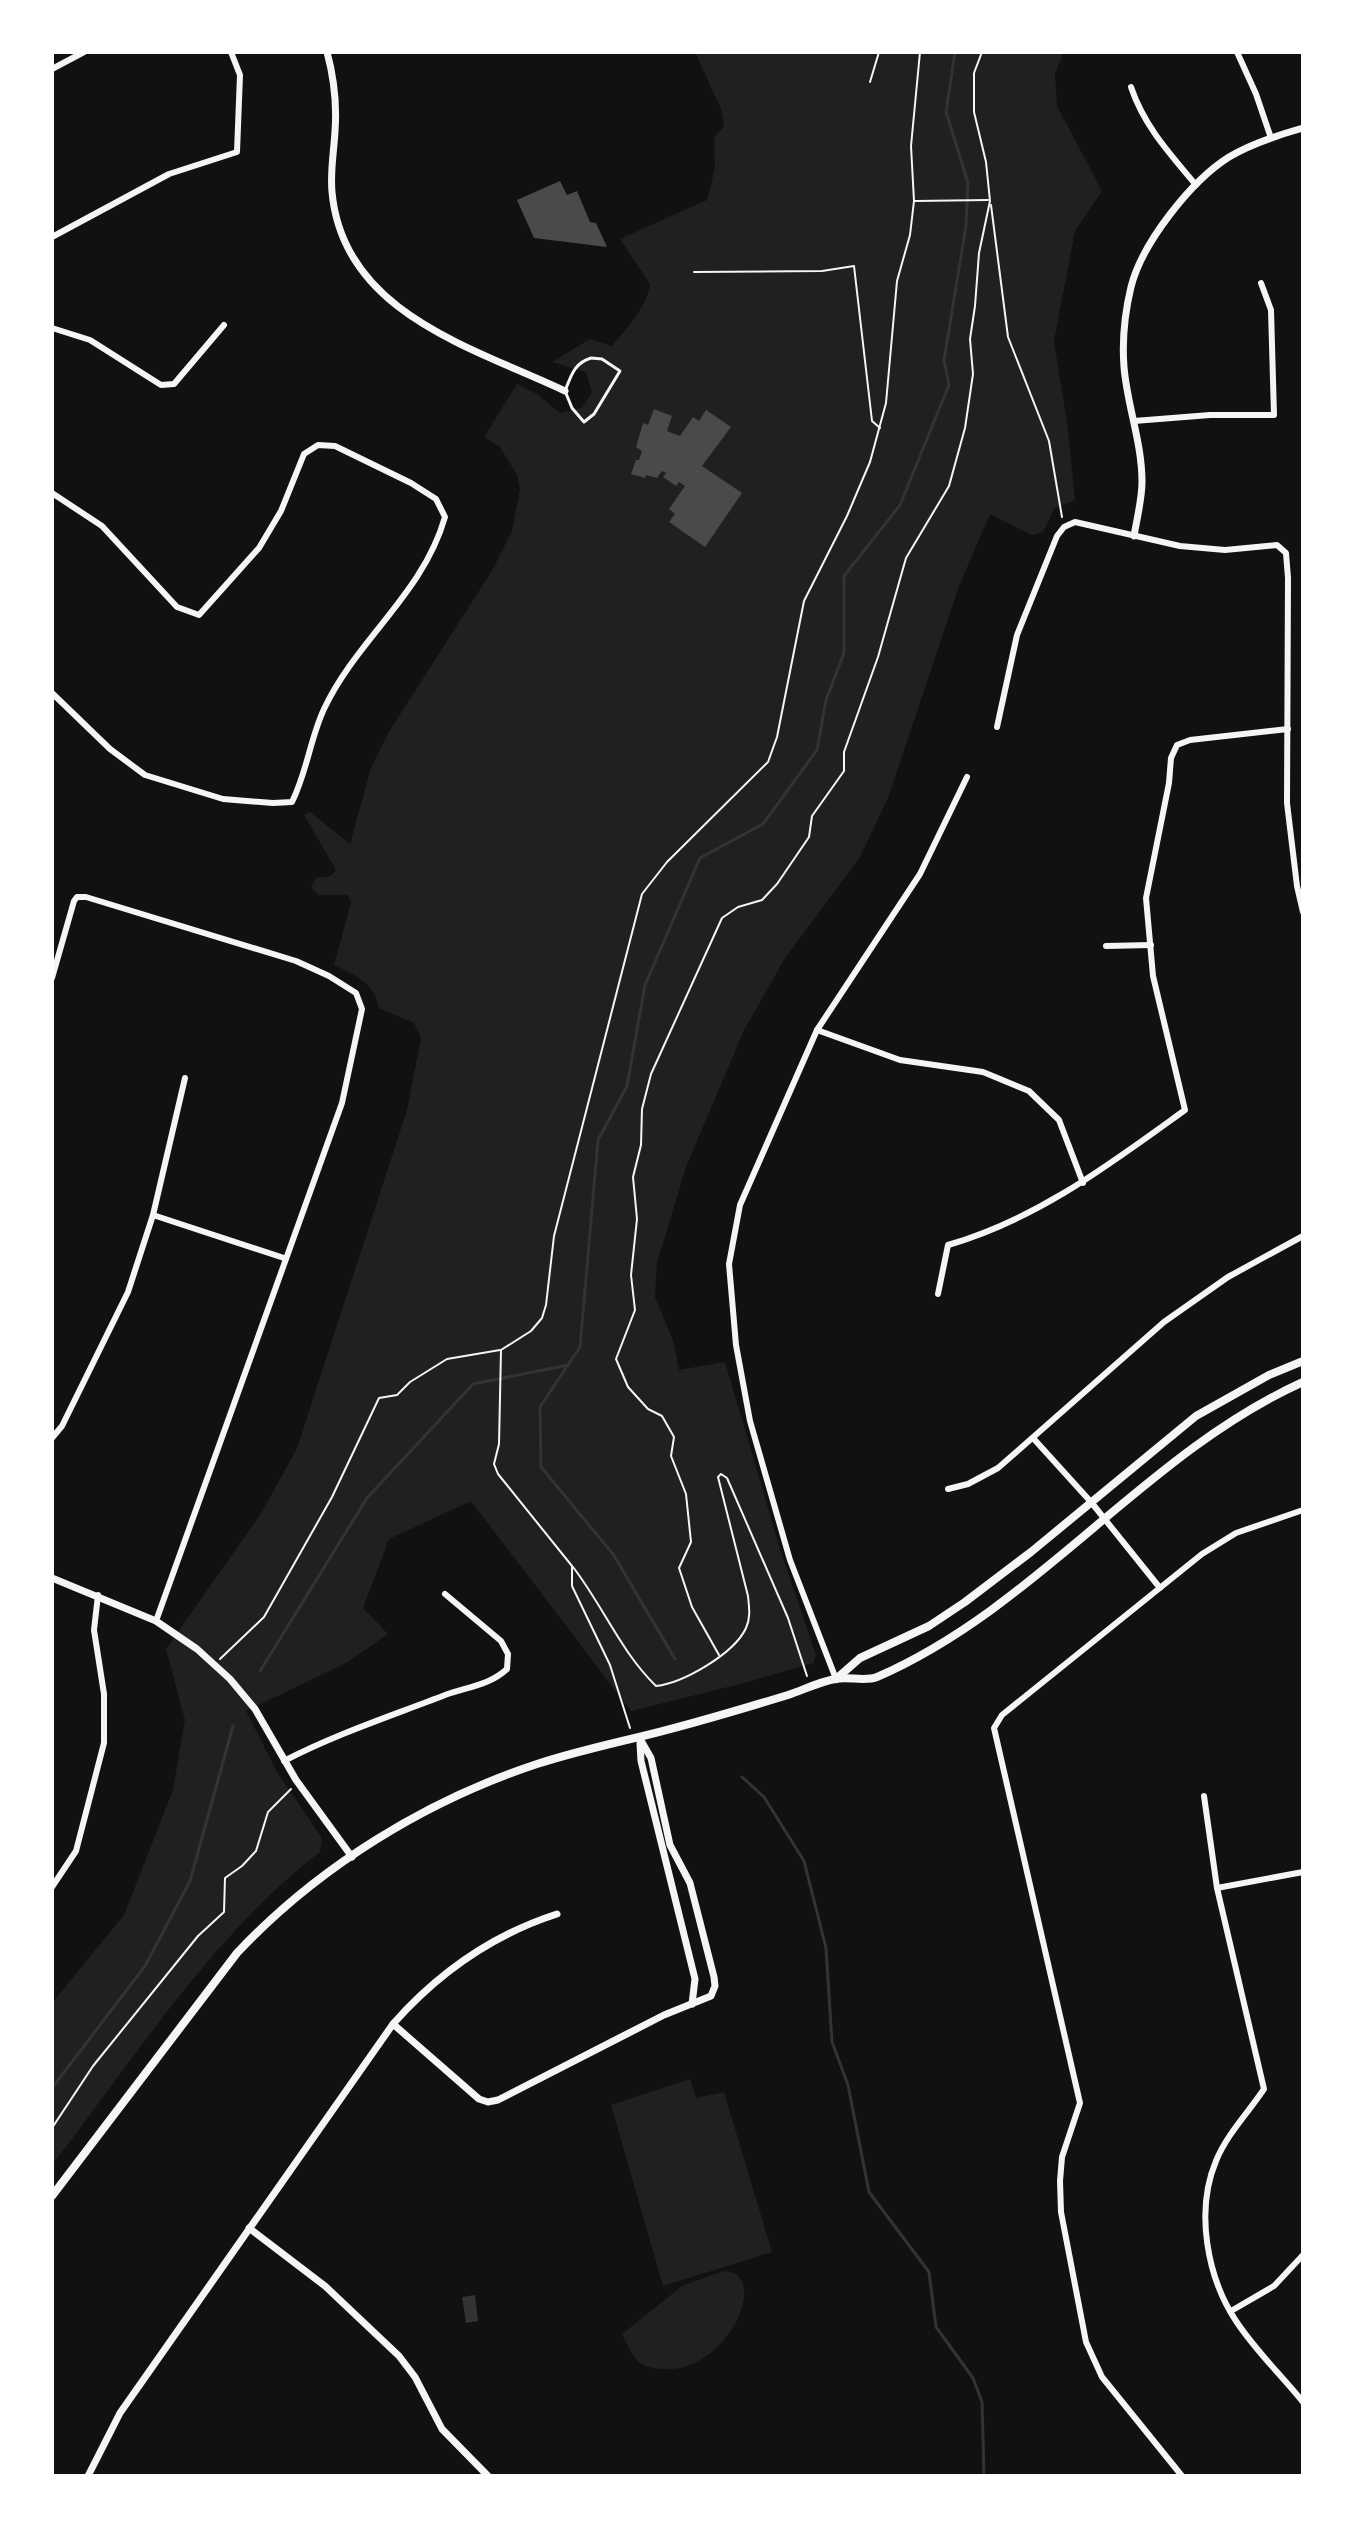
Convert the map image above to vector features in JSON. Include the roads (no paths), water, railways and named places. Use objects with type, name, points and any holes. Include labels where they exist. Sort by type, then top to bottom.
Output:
[{"type":"main road","points":[[836,1679],[860,1658],[929,1626],[965,1602],[1196,1416],[1269,1375],[1303,1361]]},
{"type":"main road","points":[[52,2196],[237,1953],[265,1923],[352,1857],[430,1809],[541,1762],[636,1738],[836,1679],[874,1679],[947,1640],[1050,1566],[1207,1436],[1264,1400],[1303,1382]]},
{"type":"street","points":[[52,69],[84,52]]},
{"type":"street","points":[[52,237],[169,174],[237,152],[240,75],[231,52]]},
{"type":"street","points":[[327,52],[335,107],[332,194],[340,228],[358,265],[386,299],[412,318],[565,391]]},
{"type":"street","points":[[1237,52],[1271,138]]},
{"type":"street","points":[[1131,87],[1138,109],[1156,137],[1196,185]]},
{"type":"street","points":[[1134,536],[1142,484],[1124,367],[1125,326],[1131,285],[1170,214],[1196,185],[1229,157],[1303,128]]},
{"type":"street","points":[[1134,421],[1210,415],[1274,415],[1271,310],[1261,283]]},
{"type":"street","points":[[52,328],[90,340],[161,385],[174,384],[184,376],[224,325]]},
{"type":"street","points":[[52,493],[102,526],[177,607],[199,615],[259,548],[281,511],[304,454],[318,445],[335,446],[411,483],[436,499],[445,517],[439,537],[417,580],[349,668],[324,708],[302,782],[292,802],[223,799],[145,775],[110,749],[52,693]]},
{"type":"street","points":[[997,727],[1021,622],[1057,536],[1064,527],[1075,522],[1180,546],[1225,550],[1277,545],[1286,553],[1288,578],[1287,803],[1303,912]]},
{"type":"street","points":[[938,1294],[948,1245],[1011,1223],[1083,1183],[1185,1110],[1153,976],[1146,898],[1169,783],[1171,758],[1177,745],[1190,740],[1288,729]]},
{"type":"street","points":[[836,1679],[790,1560],[750,1421],[736,1345],[729,1264],[740,1205],[817,1030],[920,874],[967,777]]},
{"type":"street","points":[[52,978],[71,911],[77,897],[86,897],[296,961],[356,993],[362,1009],[342,1103],[156,1621]]},
{"type":"street","points":[[1106,946],[1151,945]]},
{"type":"street","points":[[817,1030],[900,1060],[983,1072],[1029,1091],[1059,1120],[1083,1183]]},
{"type":"street","points":[[52,1438],[62,1426],[128,1292],[153,1215],[185,1078]]},
{"type":"street","points":[[153,1215],[284,1258]]},
{"type":"street","points":[[948,1489],[983,1477],[1033,1438],[1164,1322],[1228,1277],[1303,1236]]},
{"type":"street","points":[[1033,1438],[1091,1502],[1160,1588]]},
{"type":"street","points":[[1182,2476],[1102,2377],[1086,2342],[1061,2212],[1060,2181],[1062,2157],[1080,2103],[994,1728],[1002,1715],[1202,1554],[1236,1533],[1303,1510]]},
{"type":"street","points":[[52,1578],[156,1621],[214,1664],[255,1709],[298,1783],[352,1857]]},
{"type":"street","points":[[284,1761],[335,1737],[462,1689],[495,1680],[507,1669],[508,1654],[501,1641],[445,1594]]},
{"type":"street","points":[[52,1887],[76,1851],[104,1743],[104,1694],[94,1630],[98,1595]]},
{"type":"street","points":[[393,2024],[479,2099],[488,2102],[498,2100],[648,2023],[711,1996],[715,1986],[690,1883],[670,1845],[651,1758],[636,1738]]},
{"type":"street","points":[[636,1738],[695,1979],[692,2004]]},
{"type":"street","points":[[1204,1796],[1217,1888],[1264,2089],[1230,2135],[1216,2161],[1209,2184],[1206,2235],[1211,2261],[1231,2311],[1303,2402]]},
{"type":"street","points":[[1217,1888],[1303,1872]]},
{"type":"street","points":[[88,2476],[120,2413],[393,2024],[453,1967],[513,1929],[557,1914]]},
{"type":"street","points":[[685,1940],[704,1935]]},
{"type":"street","points":[[249,2228],[325,2286],[399,2356],[415,2377],[442,2429],[488,2476]]},
{"type":"street","points":[[1231,2311],[1274,2286],[1303,2255]]},
{"type":"lane","points":[[602,359],[620,371],[594,414],[584,422],[572,408],[565,391],[573,368],[583,360],[602,359]]},
{"type":"waterway","points":[[675,1659],[613,1554],[541,1467],[540,1407],[580,1347],[598,1140],[627,1086],[645,985],[700,858],[763,824],[817,750],[826,700],[844,653],[844,576],[900,505],[949,385],[944,360],[966,226],[968,183],[946,112],[955,52]]},
{"type":"waterway","points":[[260,1671],[367,1498],[473,1384],[568,1365]]},
{"type":"waterway","points":[[52,2088],[145,1966],[190,1881],[233,1726]]},
{"type":"waterway","points":[[742,1777],[764,1797],[804,1861],[826,1948],[832,2042],[848,2085],[869,2192],[929,2272],[936,2327],[973,2378],[982,2402],[984,2476]]}]
